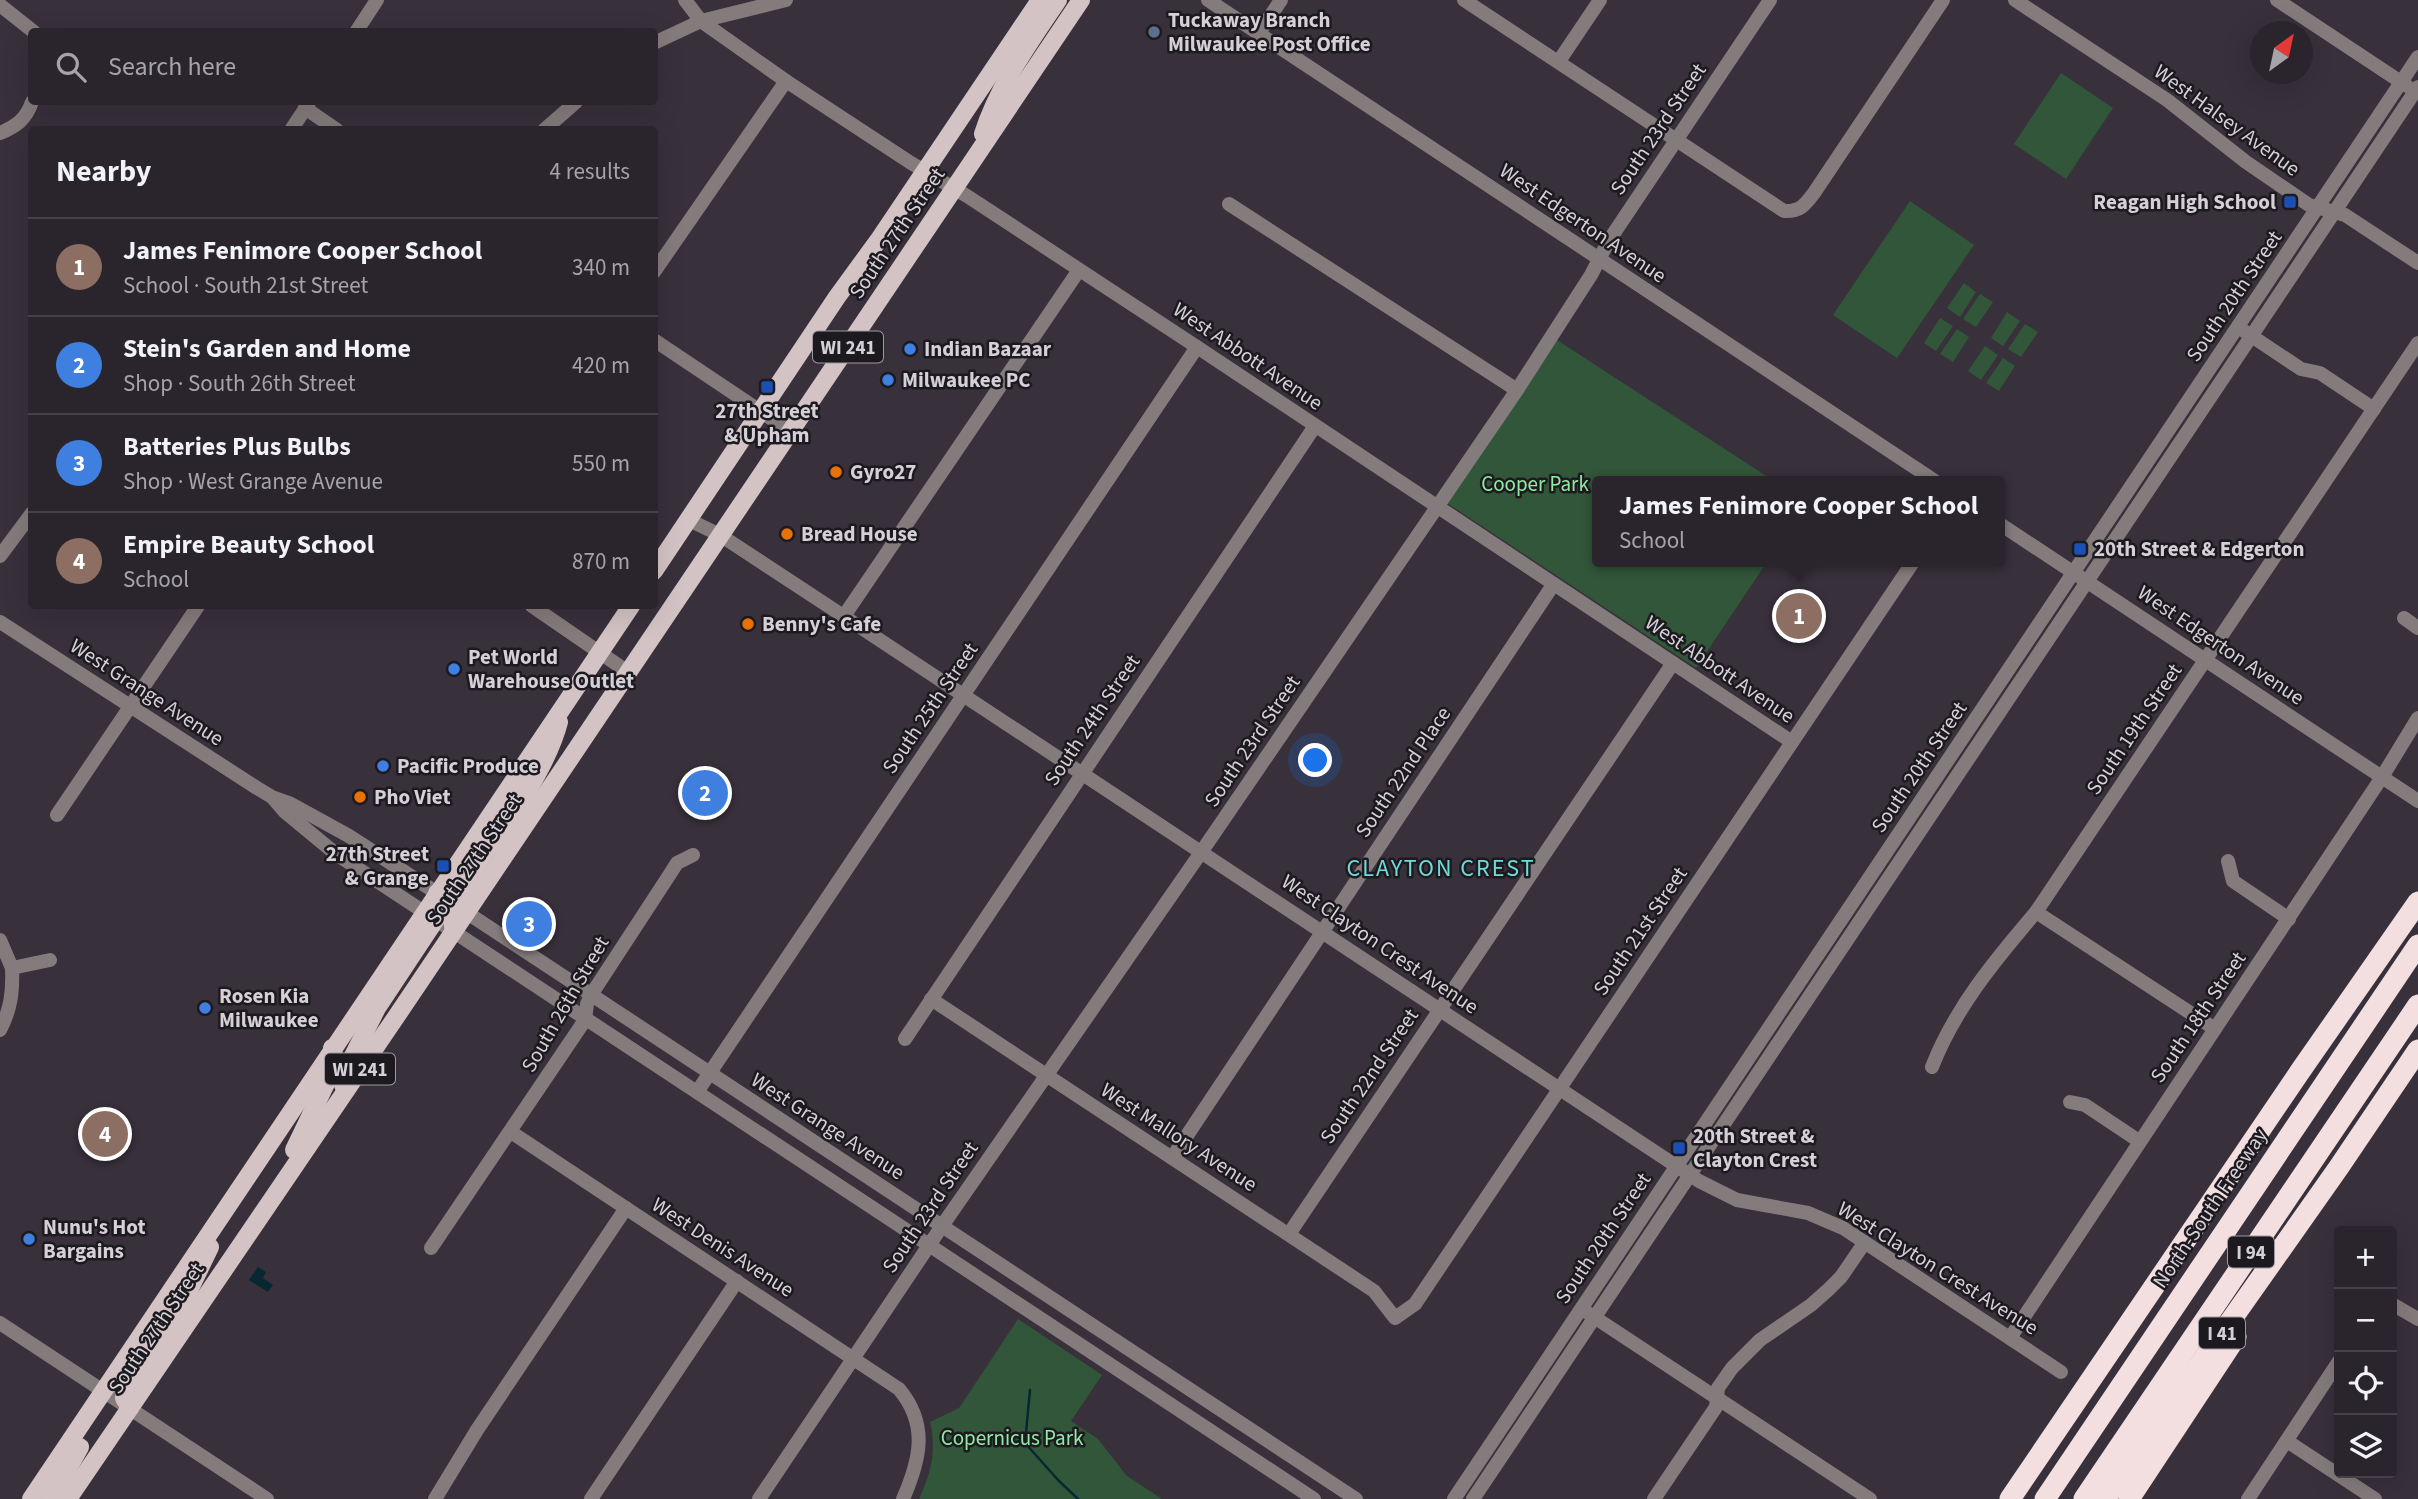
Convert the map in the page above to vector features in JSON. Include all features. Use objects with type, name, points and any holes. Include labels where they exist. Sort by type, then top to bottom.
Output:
[{"type":"highway","points":[[2357,987],[2363,972],[2418,887]]},
{"type":"highway","points":[[2010,1499],[2357,987],[2371,972],[2418,902]]},
{"type":"highway","name":"North-South Freeway","points":[[2045,1499],[2418,944]]},
{"type":"highway","name":"I 94","points":[[2084,1499],[2418,1005]]},
{"type":"highway","name":"I 41","points":[[2105,1499],[2339,1167],[2418,1050]]},
{"type":"highway","points":[[2129,1499],[2278,1271],[2339,1167]]},
{"type":"main road","name":"South 27th Street","points":[[658,565],[1040,0]]},
{"type":"main road","points":[[978,151],[989,114],[1027,46],[1058,0]]},
{"type":"main road","name":"South 27th Street","points":[[68,1499],[453,931],[461,908],[628,672],[1081,0]]},
{"type":"main road","name":"South 27th Street","points":[[437,893],[629,609]]},
{"type":"main road","points":[[461,908],[460,893],[522,801],[554,740],[564,705]]},
{"type":"main road","points":[[340,1098],[350,1062],[377,1008],[430,916],[437,893]]},
{"type":"main road","name":"South 27th Street","points":[[31,1499],[332,1048],[430,916]]},
{"type":"main road","points":[[288,1174],[294,1150],[332,1071],[335,1059],[332,1048]]},
{"type":"main road","points":[[130,1408],[124,1398],[126,1387],[185,1299],[228,1205]]},
{"type":"main road","points":[[51,1499],[73,1456],[104,1411],[106,1402],[103,1391]]},
{"type":"street","points":[[359,28],[377,0]]},
{"type":"street","name":"West Abbott Avenue","points":[[685,0],[701,21],[786,81],[1197,347],[1792,742]]},
{"type":"street","points":[[658,41],[701,21],[786,0]]},
{"type":"street","name":"West Edgerton Avenue","points":[[1209,0],[1927,476]]},
{"type":"street","points":[[1259,33],[1281,0]]},
{"type":"street","points":[[1464,0],[1784,211],[1795,212],[1804,207],[1943,0]]},
{"type":"street","points":[[1559,61],[1600,0]]},
{"type":"street","name":"South 23rd Street","points":[[759,1499],[942,1226],[1517,390],[1676,139],[1770,0]]},
{"type":"street","name":"West Halsey Avenue","points":[[2015,0],[2167,100],[2246,162],[2309,205],[2347,216],[2418,263]]},
{"type":"street","points":[[2280,1],[2402,82],[2417,89]]},
{"type":"street","points":[[0,5],[28,28]]},
{"type":"street","name":"South 20th Street","points":[[1454,1499],[2418,57]]},
{"type":"street","points":[[658,266],[786,81]]},
{"type":"street","name":"South 20th Street","points":[[1474,1499],[2417,89]]},
{"type":"street","points":[[0,133],[15,127],[24,118],[30,105]]},
{"type":"street","points":[[294,126],[308,105],[332,126]]},
{"type":"street","points":[[549,126],[573,105]]},
{"type":"street","points":[[1229,204],[1517,390]]},
{"type":"street","points":[[844,616],[1079,270]]},
{"type":"street","points":[[2238,327],[2301,369],[2320,373],[2374,409]]},
{"type":"street","points":[[658,343],[790,431]]},
{"type":"street","name":"South 19th Street","points":[[1932,1067],[1943,1039],[1972,991],[2036,912],[2418,343]]},
{"type":"street","name":"South 25th Street","points":[[697,1092],[1197,347]]},
{"type":"street","name":"South 24th Street","points":[[905,1039],[1315,426]]},
{"type":"street","points":[[0,556],[28,518]]},
{"type":"street","name":"West Clayton Crest Avenue","points":[[689,520],[720,536],[844,616],[1690,1175],[1737,1200],[1808,1213],[1826,1220],[1865,1242],[2062,1372]]},
{"type":"street","name":"West Edgerton Avenue","points":[[2005,527],[2418,801]]},
{"type":"street","name":"South 21st Street","points":[[1395,1318],[1415,1304],[1910,567]]},
{"type":"street","name":"South 22nd Place","points":[[1172,1158],[1553,585]]},
{"type":"street","points":[[57,815],[196,609]]},
{"type":"street","points":[[536,609],[628,672]]},
{"type":"street","points":[[2403,618],[2418,628]]},
{"type":"street","name":"West Grange Avenue","points":[[0,622],[272,797],[289,803],[349,836],[461,908],[1356,1499]]},
{"type":"street","name":"South 22nd Street","points":[[1289,1234],[1673,663]]},
{"type":"street","name":"South 18th Street","points":[[2010,1338],[2289,919],[2418,719]]},
{"type":"street","name":"West Grange Avenue","points":[[272,797],[284,811],[335,854],[1314,1499]]},
{"type":"street","points":[[335,854],[349,836]]},
{"type":"street","name":"South 26th Street","points":[[432,1248],[585,1020],[591,995],[677,863],[693,855]]},
{"type":"street","points":[[2228,862],[2233,881],[2289,919]]},
{"type":"street","points":[[2036,912],[2215,1029]]},
{"type":"street","points":[[0,940],[12,968],[13,992],[0,1030]]},
{"type":"street","points":[[507,967],[521,948]]},
{"type":"street","points":[[12,968],[50,960]]},
{"type":"street","name":"West Mallory Avenue","points":[[931,999],[1374,1291],[1395,1318]]},
{"type":"street","points":[[2070,1102],[2085,1105],[2139,1141]]},
{"type":"street","name":"West Denis Avenue","points":[[511,1132],[899,1388],[909,1401],[917,1427],[920,1453],[903,1499]]},
{"type":"street","points":[[873,1207],[886,1189]]},
{"type":"street","points":[[435,1499],[477,1430],[626,1208]]},
{"type":"street","points":[[1654,1499],[1716,1407],[1718,1388],[1746,1353],[1770,1331],[1811,1305],[1829,1289],[1865,1242]]},
{"type":"street","points":[[980,1278],[993,1259]]},
{"type":"street","points":[[591,1499],[737,1281]]},
{"type":"street","points":[[2397,1307],[2418,1319]]},
{"type":"street","points":[[1581,1308],[1870,1499]]},
{"type":"street","points":[[0,1323],[267,1499]]},
{"type":"street","points":[[2249,1499],[2334,1369]]},
{"type":"street","points":[[1173,1405],[1186,1386]]},
{"type":"street","points":[[2287,1441],[2375,1499]]},
{"type":"green space","points":[[2061,73],[2113,108],[2066,179],[2014,144]]},
{"type":"green space","points":[[1910,201],[1974,245],[1897,358],[1833,315]]},
{"type":"green space","points":[[1964,283],[1976,292],[1960,317],[1947,308]]},
{"type":"green space","points":[[1980,294],[1993,302],[1976,327],[1963,319]]},
{"type":"green space","points":[[2007,312],[2020,321],[2003,346],[1991,338]]},
{"type":"green space","points":[[1940,318],[1953,326],[1936,351],[1924,343]]},
{"type":"green space","points":[[2025,324],[2038,332],[2021,357],[2008,349]]},
{"type":"green space","points":[[1957,329],[1969,337],[1953,362],[1940,354]]},
{"type":"green space","name":"Cooper Park","points":[[1557,340],[1766,476],[1592,476],[1592,567],[1764,567],[1696,668],[1447,503]]},
{"type":"green space","points":[[1985,346],[1998,355],[1981,380],[1968,371]]},
{"type":"green space","points":[[2003,358],[2015,366],[1999,391],[1986,383]]},
{"type":"green space","name":"Copernicus Park","points":[[1018,1319],[1102,1375],[1071,1421],[1098,1439],[1127,1476],[1162,1499],[919,1499],[932,1461],[930,1422],[959,1408]]},
{"type":"water","points":[[258,1267],[266,1272],[263,1278],[273,1285],[268,1292],[249,1280]]},
{"type":"waterway","points":[[1030,1390],[1025,1443],[1078,1499]]},
{"type":"place","name":"Tuckaway Branch Milwaukee Post Office","points":[[1154,32]]},
{"type":"place","name":"Reagan High School","points":[[2290,202]]},
{"type":"place","name":"Indian Bazaar","points":[[910,349]]},
{"type":"place","name":"Milwaukee PC","points":[[888,380]]},
{"type":"place","name":"27th Street & Upham","points":[[767,387]]},
{"type":"place","name":"Gyro27","points":[[836,472]]},
{"type":"place","name":"Bread House","points":[[787,534]]},
{"type":"place","name":"20th Street & Edgerton","points":[[2080,549]]},
{"type":"place","name":"James Fenimore Cooper School","points":[[1799,616]]},
{"type":"place","name":"Benny's Cafe","points":[[748,624]]},
{"type":"place","name":"Pet World Warehouse Outlet","points":[[454,669]]},
{"type":"place","name":"Pacific Produce","points":[[383,766]]},
{"type":"place","name":"Stein's Garden and Home","points":[[705,793]]},
{"type":"place","name":"Pho Viet","points":[[360,797]]},
{"type":"place","name":"27th Street & Grange","points":[[443,866]]},
{"type":"place","name":"Batteries Plus Bulbs","points":[[529,924]]},
{"type":"place","name":"Rosen Kia Milwaukee","points":[[205,1008]]},
{"type":"place","name":"Empire Beauty School","points":[[105,1134]]},
{"type":"place","name":"20th Street & Clayton Crest","points":[[1679,1148]]},
{"type":"place","name":"Nunu's Hot Bargains","points":[[29,1239]]},
{"type":"district","name":"CLAYTON CREST","points":[[1441,868]]}]
